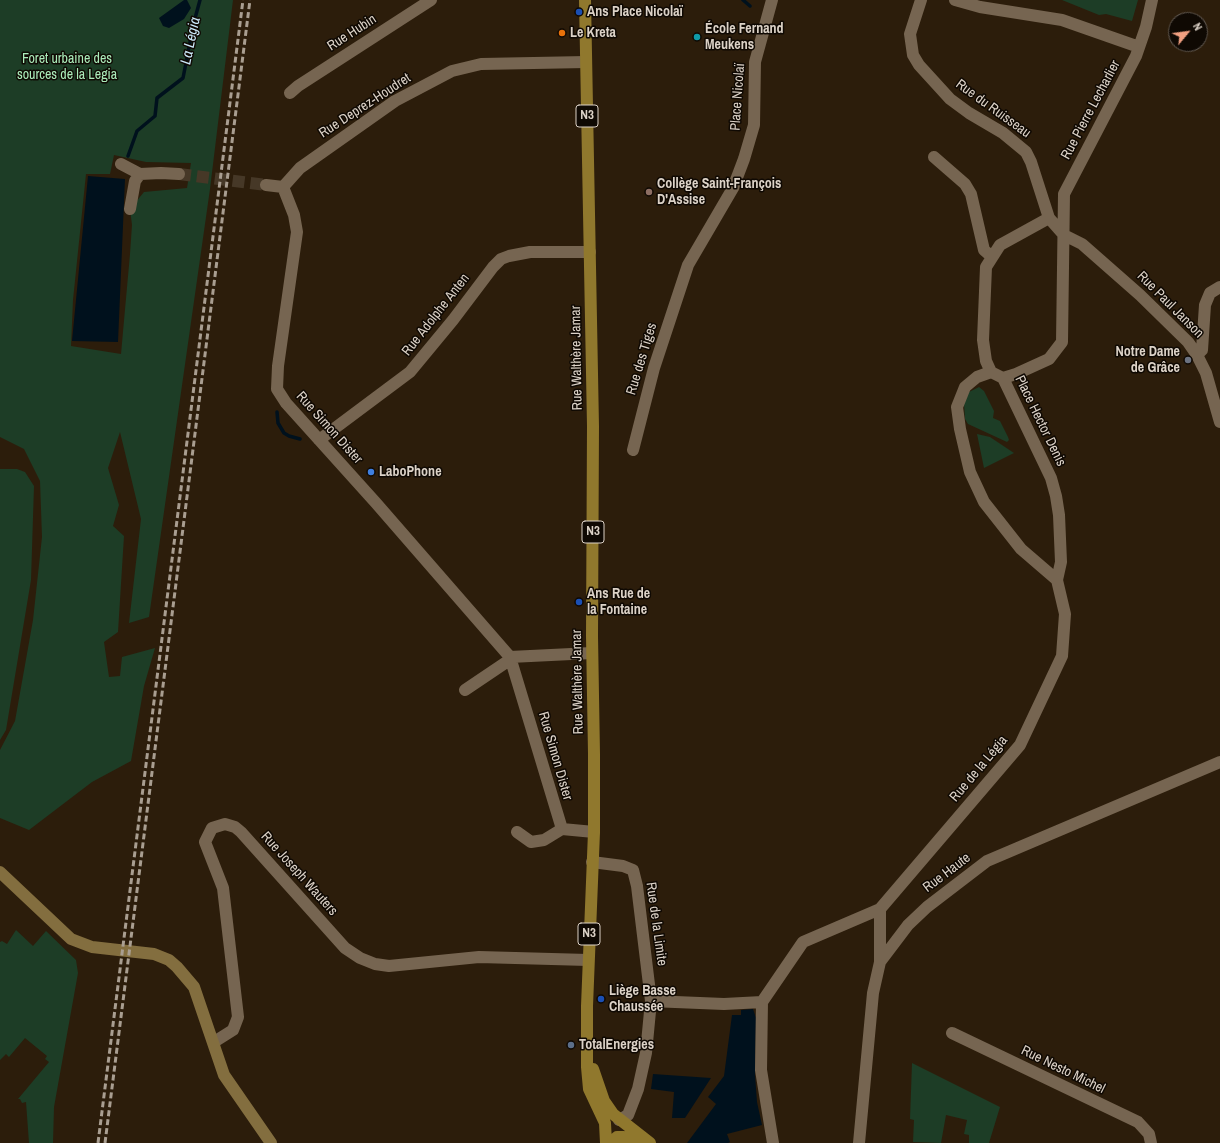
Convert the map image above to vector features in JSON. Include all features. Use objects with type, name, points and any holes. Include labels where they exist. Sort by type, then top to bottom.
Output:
[{"type":"main road","name":"Rue Walthère Jamar","points":[[585,0],[593,426],[592,653],[594,832],[588,960],[587,1053],[588,1083],[605,1123],[606,1143]]},
{"type":"main road","points":[[0,872],[71,939],[92,947],[154,954],[169,960],[191,983],[214,1042],[224,1075],[271,1143]]},
{"type":"main road","points":[[587,1053],[604,1101],[619,1120],[650,1143]]},
{"type":"main road","points":[[610,1143],[617,1137],[624,1137],[638,1143]]},
{"type":"street","name":"Rue Hubin","points":[[290,93],[298,86],[431,0]]},
{"type":"street","name":"Place Nicolaï","points":[[683,278],[696,250],[733,188],[744,159],[754,124],[755,62],[772,0]]},
{"type":"street","name":"Rue du Ruisseau","points":[[921,0],[910,34],[912,55],[924,71],[950,99],[969,113],[1003,133],[1026,152],[1031,162],[1049,218],[1064,235]]},
{"type":"street","points":[[955,0],[980,7],[1062,20],[1139,47]]},
{"type":"street","name":"Rue Pierre Lecharlier","points":[[1064,235],[1064,194],[1067,184],[1082,162],[1139,47],[1152,0]]},
{"type":"street","name":"Rue Deprez-Houdret","points":[[283,188],[300,168],[394,101],[452,71],[481,64],[586,62]]},
{"type":"street","points":[[934,156],[965,184],[971,194],[984,250],[992,257]]},
{"type":"street","points":[[121,164],[140,174],[179,174]]},
{"type":"street","points":[[130,209],[135,181],[140,174]]},
{"type":"street","points":[[266,185],[283,188]]},
{"type":"street","name":"Rue Simon Dister","points":[[283,188],[294,214],[297,232],[278,366],[277,389],[286,404],[510,658],[562,830]]},
{"type":"street","points":[[1049,218],[1000,245],[986,267],[983,323],[986,361],[991,372],[977,377],[965,387],[957,407],[960,429],[970,472],[984,502],[1021,549],[1057,580]]},
{"type":"street","points":[[1003,378],[1016,374],[1049,359],[1062,342],[1064,235]]},
{"type":"street","name":"Rue Paul Janson","points":[[1064,235],[1082,244],[1135,291],[1188,342],[1197,355],[1206,373],[1220,422]]},
{"type":"street","name":"Rue Adolphe Anten","points":[[319,440],[410,372],[453,320],[493,267],[501,259],[530,252],[590,252]]},
{"type":"street","name":"Rue des Tiges","points":[[633,450],[648,388],[683,278]]},
{"type":"street","points":[[1197,355],[1202,350],[1205,305],[1210,293],[1220,286]]},
{"type":"street","name":"Place Hector Denis","points":[[991,372],[1003,378],[1051,478],[1059,515],[1060,562],[1057,580]]},
{"type":"street","name":"Rue de la Légia","points":[[880,909],[1020,745],[1062,656],[1065,614],[1057,580]]},
{"type":"street","points":[[465,690],[510,658],[592,653]]},
{"type":"street","name":"Rue Haute","points":[[859,1143],[873,993],[880,962],[908,925],[927,907],[987,861],[1220,762]]},
{"type":"street","name":"Rue Joseph Wauters","points":[[214,1042],[233,1030],[238,1017],[222,888],[205,842],[212,828],[225,824],[235,827],[241,832],[345,948],[360,958],[375,964],[389,966],[479,957],[588,960]]},
{"type":"street","points":[[517,832],[531,842],[544,840],[562,830],[594,832]]},
{"type":"street","name":"Rue de la Limite","points":[[592,862],[623,866],[633,870],[637,886],[651,1001]]},
{"type":"street","points":[[773,1143],[761,1070],[762,1002],[803,942],[880,909],[880,962]]},
{"type":"street","points":[[619,1120],[628,1115],[638,1089],[646,1053],[651,1001],[724,1004],[762,1002]]},
{"type":"street","name":"Rue Nesto Michel","points":[[952,1033],[1138,1122],[1149,1134],[1151,1143]]},
{"type":"green space","name":"Foret urbaine des sources de la Legia","points":[[0,0],[233,0],[210,189],[149,617],[129,623],[141,519],[120,432],[108,468],[119,505],[113,526],[124,536],[118,632],[104,642],[109,677],[120,676],[122,657],[155,648],[144,686],[131,761],[92,782],[29,830],[0,818],[0,750],[15,721],[33,620],[42,537],[40,481],[24,449],[0,437]],"holes":[[[114,155],[146,162],[191,163],[187,188],[144,192],[130,209],[132,225],[121,354],[71,346],[73,300],[86,174],[110,174]]]},
{"type":"green space","points":[[1062,0],[1138,0],[1132,21],[1106,14],[1099,15]]},
{"type":"green space","points":[[979,387],[984,391],[994,411],[993,418],[1000,421],[1009,440],[1007,442],[968,424],[965,419],[964,403],[969,392]]},
{"type":"green space","points":[[977,434],[990,437],[1014,453],[984,468]]},
{"type":"green space","points":[[0,469],[17,469],[25,472],[34,486],[31,580],[6,730],[0,740]]},
{"type":"green space","points":[[16,930],[33,946],[46,931],[76,960],[78,973],[54,1107],[53,1143],[29,1143],[26,1102],[22,1103],[20,1099],[18,1099],[49,1062],[45,1059],[47,1056],[25,1038],[9,1057],[6,1054],[0,1060],[0,942],[2,941],[7,944]]},
{"type":"green space","points":[[912,1063],[1000,1107],[989,1143],[969,1143],[969,1135],[964,1134],[967,1120],[946,1115],[941,1143],[913,1142],[914,1120],[910,1119]]},
{"type":"water","points":[[184,0],[187,0],[191,8],[184,19],[169,28],[163,26],[159,18]]},
{"type":"water","points":[[88,176],[125,179],[118,342],[72,341]]},
{"type":"water","points":[[753,1009],[756,1018],[755,1075],[757,1102],[762,1125],[727,1134],[730,1142],[728,1143],[687,1143],[716,1104],[708,1097],[724,1076],[732,1015],[741,1015],[741,1010]]},
{"type":"water","points":[[653,1074],[711,1078],[685,1118],[672,1118],[674,1092],[651,1089]]},
{"type":"waterway","name":"La Légia","points":[[128,156],[137,131],[155,116],[157,98],[183,78],[200,0]]},
{"type":"waterway","points":[[743,0],[750,6]]},
{"type":"waterway","name":"La Légia","points":[[277,412],[278,423],[284,433],[300,439]]},
{"type":"tunnel","points":[[179,174],[266,185]]},
{"type":"railway","points":[[98,1143],[243,0]]},
{"type":"railway","points":[[105,1143],[250,0]]},
{"type":"place","name":"Ans Place Nicolaï","points":[[579,12]]},
{"type":"place","name":"Le Kreta","points":[[562,33]]},
{"type":"place","name":"École Fernand Meukens","points":[[697,37]]},
{"type":"place","name":"Collège Saint-François D'Assise","points":[[649,192]]},
{"type":"place","name":"Notre Dame de Grâce","points":[[1188,360]]},
{"type":"place","name":"LaboPhone","points":[[371,472]]},
{"type":"place","name":"Ans Rue de la Fontaine","points":[[579,602]]},
{"type":"place","name":"Liège Basse Chaussée","points":[[601,999]]},
{"type":"place","name":"TotalEnergies","points":[[571,1045]]}]
